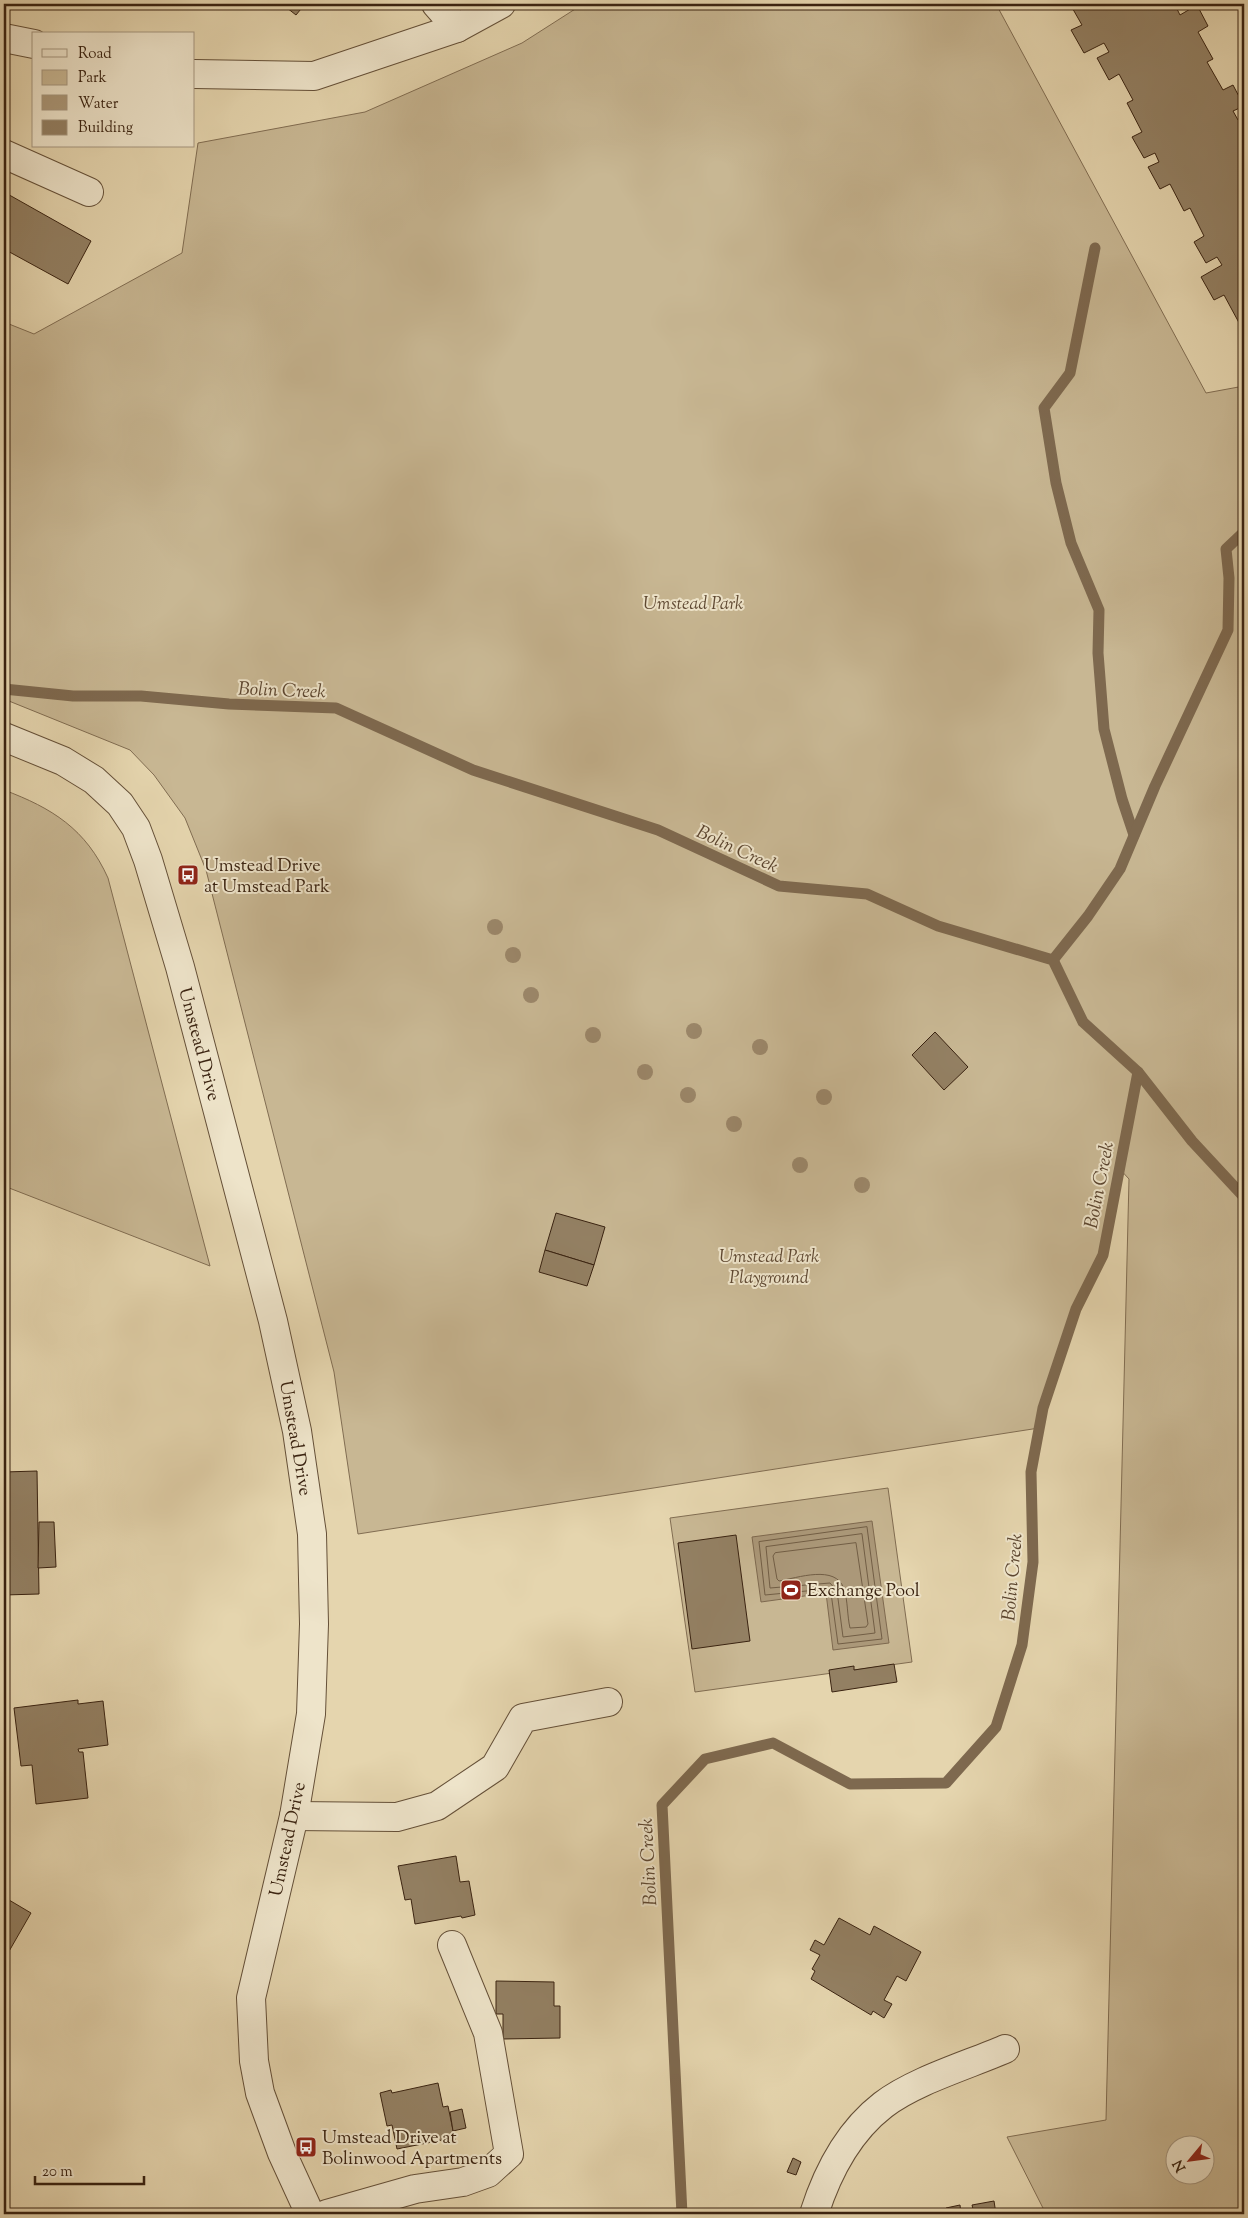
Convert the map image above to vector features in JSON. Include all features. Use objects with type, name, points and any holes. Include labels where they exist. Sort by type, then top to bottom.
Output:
[{"type":"street","points":[[436,4],[457,28]]},
{"type":"street","points":[[195,74],[314,76],[457,28],[501,4]]},
{"type":"street","points":[[4,38],[32,44]]},
{"type":"street","points":[[4,154],[89,192]]},
{"type":"street","name":"Umstead Drive","points":[[4,737],[64,761],[94,780],[120,804],[136,828],[148,860],[180,967],[273,1321],[297,1431],[310,1525],[314,1624],[311,1714],[294,1816],[251,1998],[254,2061],[260,2093],[282,2154],[310,2214]]},
{"type":"street","points":[[294,1816],[397,1817],[437,1806],[495,1767],[523,1718],[608,1702]]},
{"type":"street","points":[[327,2214],[415,2189],[464,2182],[488,2173],[509,2154],[488,2032],[452,1945]]},
{"type":"street","points":[[814,2214],[836,2160],[856,2131],[883,2105],[920,2085],[1005,2049]]},
{"type":"green space","name":"Umstead Park","points":[[583,4],[996,4],[1206,393],[1244,386],[1244,2214],[1046,2214],[1007,2137],[1106,2120],[1129,1179],[1117,1166],[1107,1231],[1039,1428],[358,1534],[334,1372],[206,870],[185,818],[154,775],[130,750],[4,699],[4,322],[34,334],[182,253],[198,143],[365,112],[522,43]]},
{"type":"green space","points":[[4,790],[37,804],[66,822],[89,846],[108,878],[210,1266],[4,1186]]},
{"type":"green space","name":"Exchange Pool","points":[[888,1488],[912,1662],[695,1692],[670,1518]]},
{"type":"water","points":[[872,1521],[889,1643],[833,1650],[826,1593],[761,1602],[752,1537]]},
{"type":"building","points":[[282,4],[305,4],[296,15]]},
{"type":"building","points":[[1070,4],[1178,4],[1175,5],[1180,15],[1197,5],[1208,26],[1198,32],[1213,59],[1207,62],[1223,90],[1233,85],[1244,106],[1233,111],[1238,120],[1244,117],[1244,332],[1224,295],[1214,300],[1201,277],[1222,265],[1217,257],[1206,263],[1194,242],[1204,236],[1190,208],[1184,211],[1170,184],[1160,189],[1148,167],[1159,162],[1155,153],[1144,158],[1132,137],[1142,132],[1127,103],[1133,100],[1119,74],[1109,80],[1097,58],[1109,52],[1104,43],[1084,53],[1071,30],[1082,25]]},
{"type":"building","points":[[4,192],[91,241],[68,284],[4,249]]},
{"type":"building","points":[[935,1032],[968,1067],[944,1090],[912,1055]]},
{"type":"building","points":[[556,1213],[605,1227],[594,1265],[545,1250]]},
{"type":"building","points":[[545,1250],[594,1265],[587,1286],[539,1272]]},
{"type":"building","points":[[37,1471],[39,1594],[4,1595],[4,1472]]},
{"type":"building","points":[[39,1522],[54,1522],[56,1567],[38,1568]]},
{"type":"building","points":[[736,1535],[750,1641],[692,1649],[678,1543]]},
{"type":"building","points":[[894,1664],[897,1682],[832,1692],[829,1670],[854,1666],[854,1670]]},
{"type":"building","points":[[78,1700],[78,1704],[103,1701],[108,1745],[78,1749],[79,1752],[83,1752],[88,1798],[36,1804],[32,1765],[21,1766],[14,1708]]},
{"type":"building","points":[[456,1856],[460,1882],[469,1881],[475,1915],[415,1924],[411,1899],[405,1900],[398,1866]]},
{"type":"building","points":[[4,1897],[31,1913],[4,1960]]},
{"type":"building","points":[[839,1918],[870,1935],[874,1926],[921,1952],[906,1981],[897,1976],[884,2000],[892,2004],[884,2018],[873,2011],[871,2015],[811,1979],[815,1971],[812,1969],[820,1955],[810,1950],[815,1940],[824,1945]]},
{"type":"building","points":[[496,1981],[554,1982],[554,2006],[560,2006],[560,2038],[503,2039],[503,2014],[496,2014]]},
{"type":"building","points":[[438,2083],[443,2107],[448,2106],[455,2140],[442,2142],[442,2140],[397,2149],[392,2125],[387,2126],[380,2093],[391,2090],[392,2093]]},
{"type":"building","points":[[462,2109],[466,2128],[453,2131],[450,2112]]},
{"type":"building","points":[[793,2158],[801,2162],[796,2175],[787,2172]]},
{"type":"building","points":[[994,2201],[996,2214],[966,2214],[974,2213],[972,2205]]},
{"type":"building","points":[[960,2205],[961,2214],[947,2214],[946,2208]]},
{"type":"waterway","points":[[1095,248],[1070,373],[1044,408],[1056,483],[1071,543],[1099,610],[1098,653],[1104,729],[1122,799],[1134,835]]},
{"type":"waterway","points":[[1053,960],[1088,916],[1120,869],[1155,786],[1228,630],[1229,578],[1226,549],[1244,532]]},
{"type":"waterway","name":"Bolin Creek","points":[[4,689],[73,696],[141,696],[229,704],[336,708],[473,770],[658,830],[779,886],[867,894],[938,926],[1053,960],[1083,1022],[1138,1072],[1103,1255],[1076,1309],[1043,1408],[1031,1472],[1033,1562],[1022,1645],[996,1727],[946,1783],[850,1784],[773,1743],[705,1759],[662,1805],[682,2214]]},
{"type":"waterway","points":[[1138,1072],[1192,1141],[1244,1197]]},
{"type":"place","name":"Umstead Drive at Umstead Park","points":[[188,875]]},
{"type":"place","name":"Exchange Pool","points":[[791,1590]]},
{"type":"place","name":"Umstead Drive at Bolinwood Apartments","points":[[306,2147]]},
{"type":"park label","name":"Umstead Park Playground","points":[[769,1266]]}]
